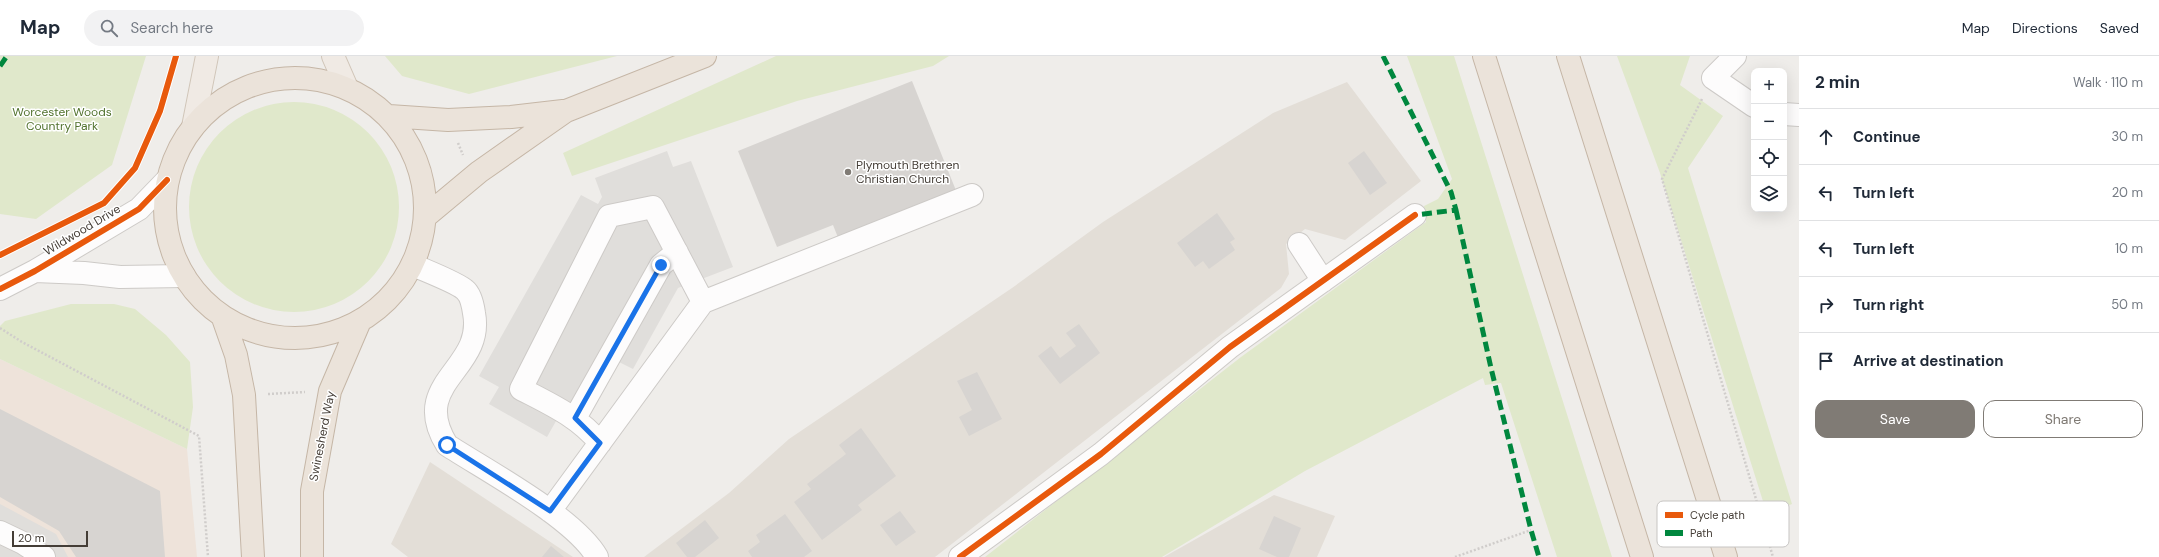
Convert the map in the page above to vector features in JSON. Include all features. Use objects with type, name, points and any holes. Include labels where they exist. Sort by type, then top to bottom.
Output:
[{"type":"highway","points":[[426,217],[473,177],[566,111],[705,56]]},
{"type":"highway","points":[[1484,56],[1642,557]]},
{"type":"highway","points":[[1568,56],[1708,501]]},
{"type":"highway","points":[[280,78],[314,79],[347,88],[372,102],[388,116],[412,149],[423,182],[426,217],[420,247],[413,265],[379,308],[360,321],[331,332],[295,339],[261,335],[223,318],[204,302],[184,276],[167,234],[164,211],[167,180],[176,156],[193,126],[218,103],[248,86],[280,78]]},
{"type":"highway","points":[[388,116],[448,120],[511,117],[566,111]]},
{"type":"highway","points":[[223,318],[236,356],[244,395],[253,557]]},
{"type":"highway","name":"Swinesherd Way","points":[[312,557],[310,525],[315,469],[330,391],[360,321]]},
{"type":"highway","points":[[1723,547],[1726,557]]},
{"type":"main road","points":[[193,126],[207,56]]},
{"type":"main road","points":[[333,56],[347,88]]},
{"type":"street","points":[[1735,56],[1713,78],[1751,104]]},
{"type":"street","points":[[1787,114],[1799,115]]},
{"type":"street","name":"Wildwood Drive","points":[[0,289],[35,271],[139,209],[167,180]]},
{"type":"street","points":[[550,511],[703,302],[972,195]]},
{"type":"street","points":[[600,443],[575,418],[521,388],[609,216],[653,207],[703,302]]},
{"type":"street","points":[[960,557],[1101,454],[1230,347],[1415,214]]},
{"type":"street","points":[[1299,244],[1322,281]]},
{"type":"street","points":[[575,418],[661,265],[677,252]]},
{"type":"street","points":[[413,265],[465,290],[473,307],[476,320],[476,329],[472,344],[436,398],[438,431],[447,445],[550,511],[591,546],[597,557]]},
{"type":"street","name":"Wildwood Drive","points":[[35,271],[84,273],[120,277],[184,276]]},
{"type":"street","points":[[0,532],[23,543],[44,557]]},
{"type":"path","points":[[1713,78],[1662,179],[1757,501]]},
{"type":"path","points":[[448,120],[473,177]]},
{"type":"path","points":[[0,328],[22,342],[199,436],[208,557]]},
{"type":"path","points":[[244,395],[330,391]]},
{"type":"path","points":[[1455,557],[1531,530]]},
{"type":"path","points":[[1770,547],[1773,557]]},
{"type":"shaded area","points":[[1347,82],[1421,181],[1345,240],[1305,229],[1286,244],[1289,274],[1281,288],[935,557],[644,557],[729,493],[789,439],[1012,288],[1103,222],[1273,113]]},
{"type":"shaded area","points":[[667,151],[673,167],[691,161],[733,267],[678,288],[633,369],[613,359],[560,414],[547,437],[489,404],[499,387],[479,376],[581,195],[598,204],[602,197],[595,178]]},
{"type":"shaded area","points":[[0,359],[187,449],[197,557],[0,557]]},
{"type":"shaded area","points":[[430,462],[573,557],[408,557],[391,544]]},
{"type":"shaded area","points":[[1274,495],[1335,516],[1317,557],[1164,557]]},
{"type":"shaded area","points":[[0,504],[56,534],[68,557],[0,557]]},
{"type":"green space","name":"Worcester Woods Country Park","points":[[0,56],[146,56],[112,165],[36,219],[0,214]]},
{"type":"green space","points":[[385,56],[617,56],[469,94],[402,76]]},
{"type":"green space","points":[[776,56],[949,56],[933,66],[797,101],[572,176],[563,153]]},
{"type":"green space","points":[[1407,56],[1454,56],[1612,557],[1557,557],[1501,383],[1485,385],[1483,378],[1305,471],[1162,557],[985,557],[1241,357],[1426,222],[1424,206],[1438,199],[1452,179]]},
{"type":"green space","points":[[1617,56],[1690,56],[1680,85],[1723,116],[1688,168],[1792,504],[1789,505],[1789,501],[1763,501],[1660,173]]},
{"type":"green space","points":[[284,102],[304,102],[325,106],[344,114],[361,126],[375,140],[387,157],[395,176],[399,197],[399,217],[395,238],[387,257],[375,274],[361,288],[344,300],[325,308],[304,312],[284,312],[263,308],[244,300],[227,288],[213,274],[201,257],[193,238],[189,217],[189,197],[193,176],[201,157],[213,140],[227,126],[244,114],[263,106]]},
{"type":"green space","points":[[71,304],[114,304],[135,309],[166,335],[190,362],[193,407],[187,449],[0,359],[0,326],[5,321]]},
{"type":"building","name":"Plymouth Brethren Christian Church","points":[[912,81],[957,193],[839,240],[833,225],[777,247],[738,151]]},
{"type":"building","points":[[1364,151],[1387,183],[1370,195],[1348,163]]},
{"type":"building","points":[[1217,213],[1235,239],[1230,242],[1235,250],[1209,269],[1203,261],[1195,267],[1177,243]]},
{"type":"building","points":[[1079,324],[1100,353],[1060,384],[1038,356],[1051,346],[1060,358],[1076,346],[1066,333]]},
{"type":"building","points":[[977,372],[1002,419],[969,436],[959,417],[972,410],[957,381]]},
{"type":"building","points":[[0,409],[160,491],[165,557],[76,557],[59,531],[0,497]]},
{"type":"building","points":[[861,428],[896,476],[858,505],[862,510],[822,540],[794,502],[811,489],[807,484],[846,454],[839,445]]},
{"type":"building","points":[[900,511],[916,532],[896,546],[880,525]]},
{"type":"building","points":[[785,514],[812,551],[804,557],[752,557],[748,551],[760,542],[756,535]]},
{"type":"building","points":[[1274,516],[1301,528],[1289,557],[1277,557],[1259,549]]},
{"type":"building","points":[[705,520],[719,538],[695,557],[687,557],[676,543]]},
{"type":"building","points":[[551,546],[564,557],[542,557]]},
{"type":"marked path","points":[[0,66],[7,56]]},
{"type":"marked path","points":[[1383,56],[1451,192],[1456,210],[1415,215]]},
{"type":"marked path","points":[[1456,210],[1491,368],[1539,557]]},
{"type":"cycle path","points":[[0,255],[104,203],[135,168],[160,111],[176,56]]},
{"type":"cycle path","points":[[0,289],[35,271],[139,209],[167,180]]},
{"type":"cycle path","points":[[960,557],[1101,454],[1230,347],[1415,215]]},
{"type":"place","name":"Plymouth Brethren Christian Church","points":[[848,172]]},
{"type":"route","points":[[447,445],[550,511],[600,443],[591,432],[575,418],[661,265]]}]
